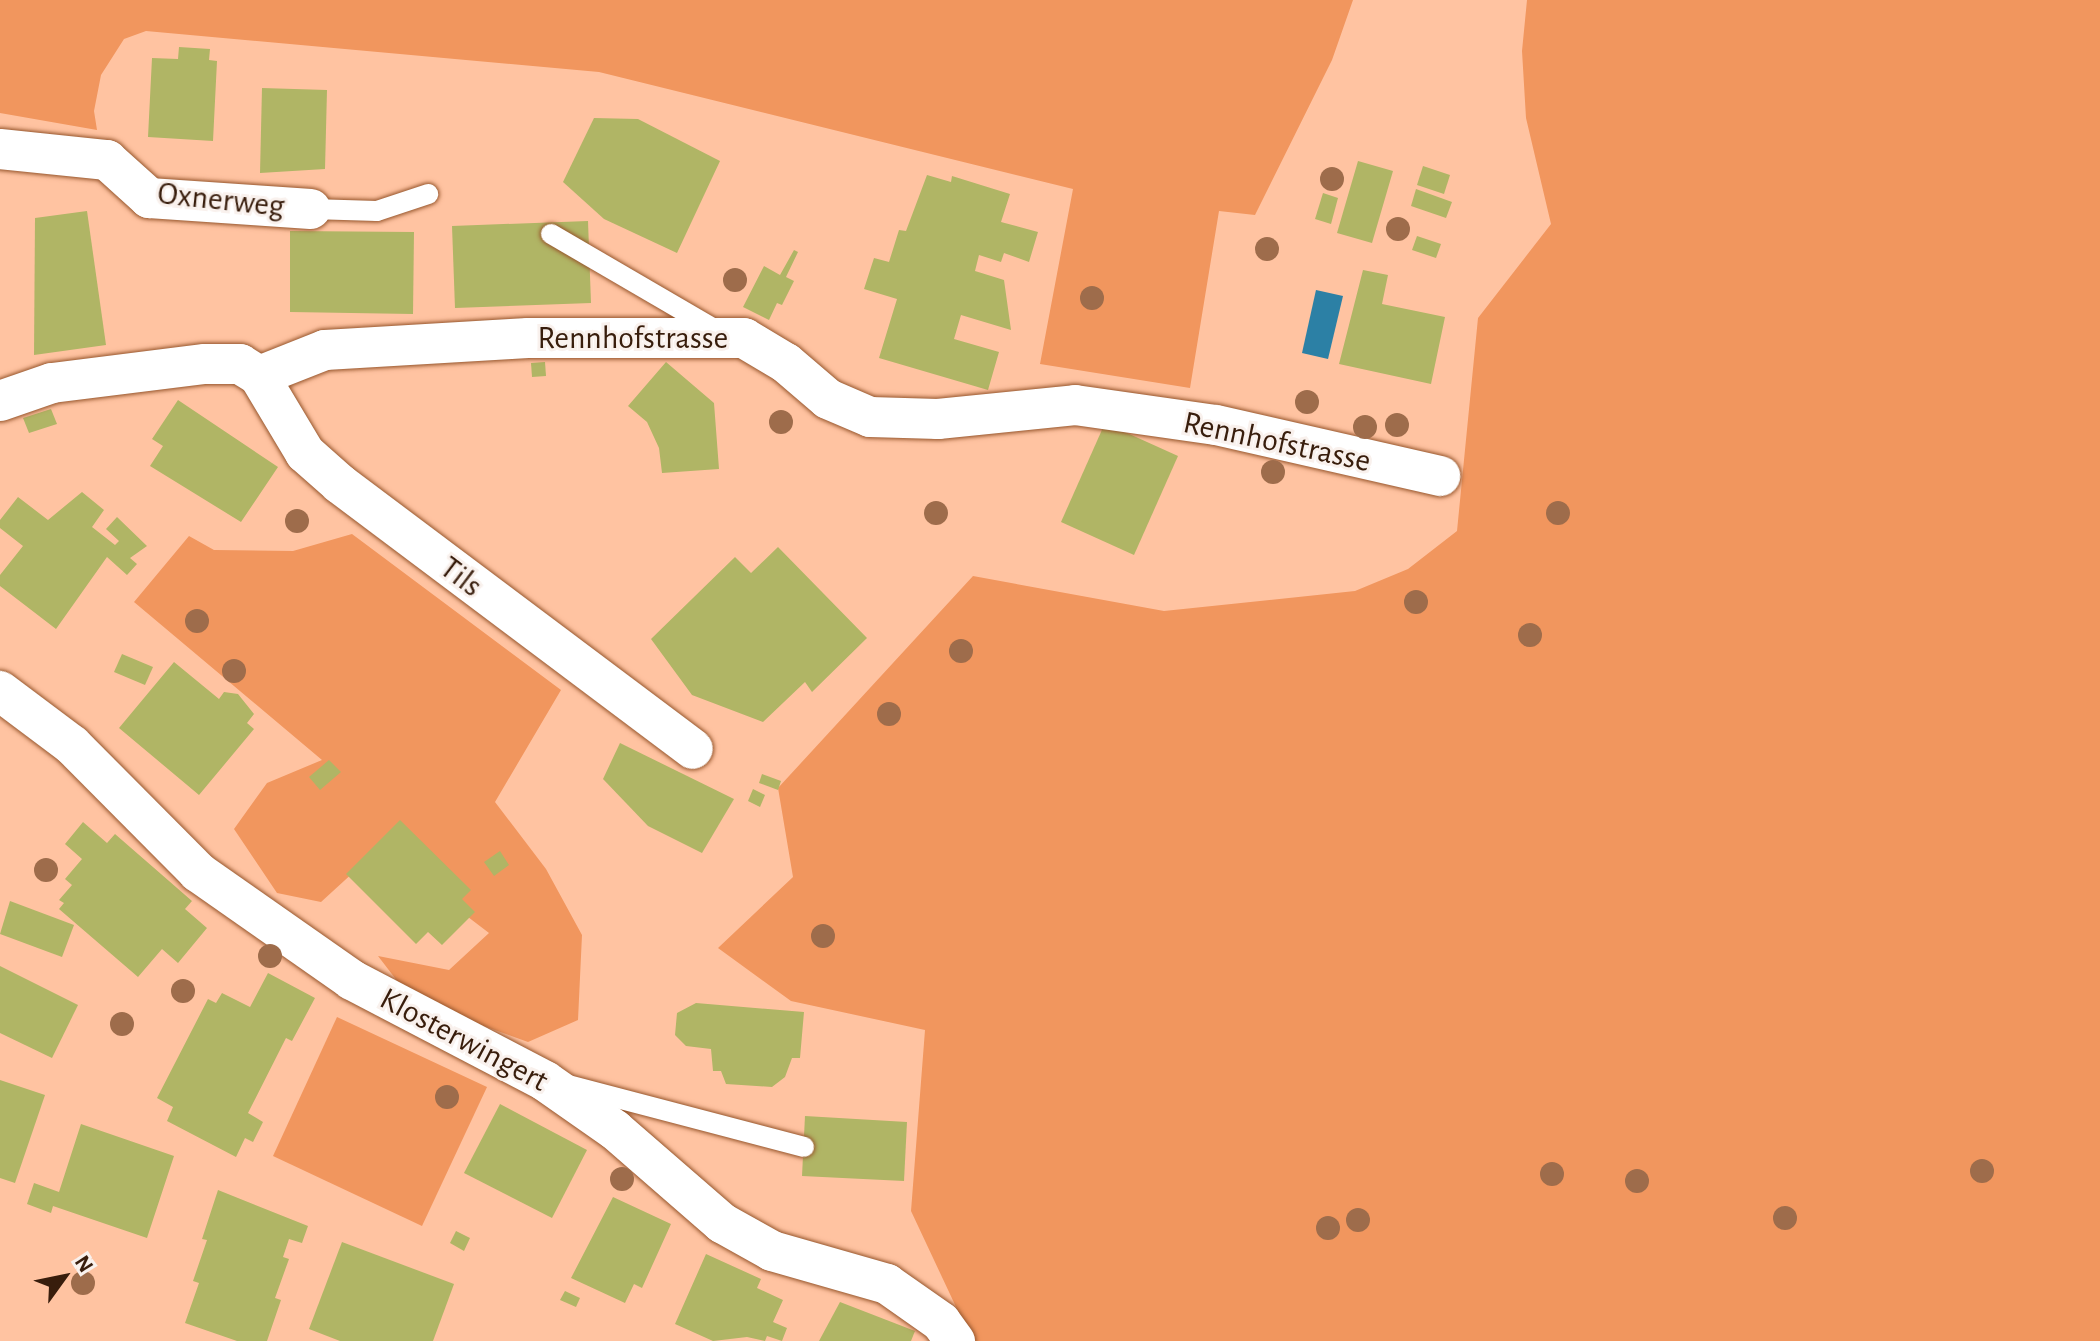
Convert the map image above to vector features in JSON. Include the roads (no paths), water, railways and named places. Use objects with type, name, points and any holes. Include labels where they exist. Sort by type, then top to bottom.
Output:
[{"type":"street","name":"Oxnerweg","points":[[0,149],[107,160],[149,198],[311,209]]},
{"type":"street","name":"Rennhofstrasse","points":[[259,376],[325,350],[528,338],[744,338],[786,363],[828,399],[870,417],[938,419],[1075,405],[1216,425],[1440,476]]},
{"type":"street","points":[[0,401],[52,383],[205,364],[240,364],[259,376]]},
{"type":"street","name":"Tils","points":[[259,376],[305,453],[340,484],[693,749]]},
{"type":"street","name":"Klosterwingert","points":[[0,691],[72,745],[198,872],[352,980],[545,1081],[615,1130],[722,1223],[772,1251],[887,1284],[941,1322],[955,1341]]},
{"type":"lane","points":[[311,209],[377,211],[428,194]]},
{"type":"lane","points":[[551,234],[730,339]]},
{"type":"lane","points":[[545,1081],[804,1147]]},
{"type":"water","points":[[1316,290],[1343,296],[1328,359],[1302,353]]}]
